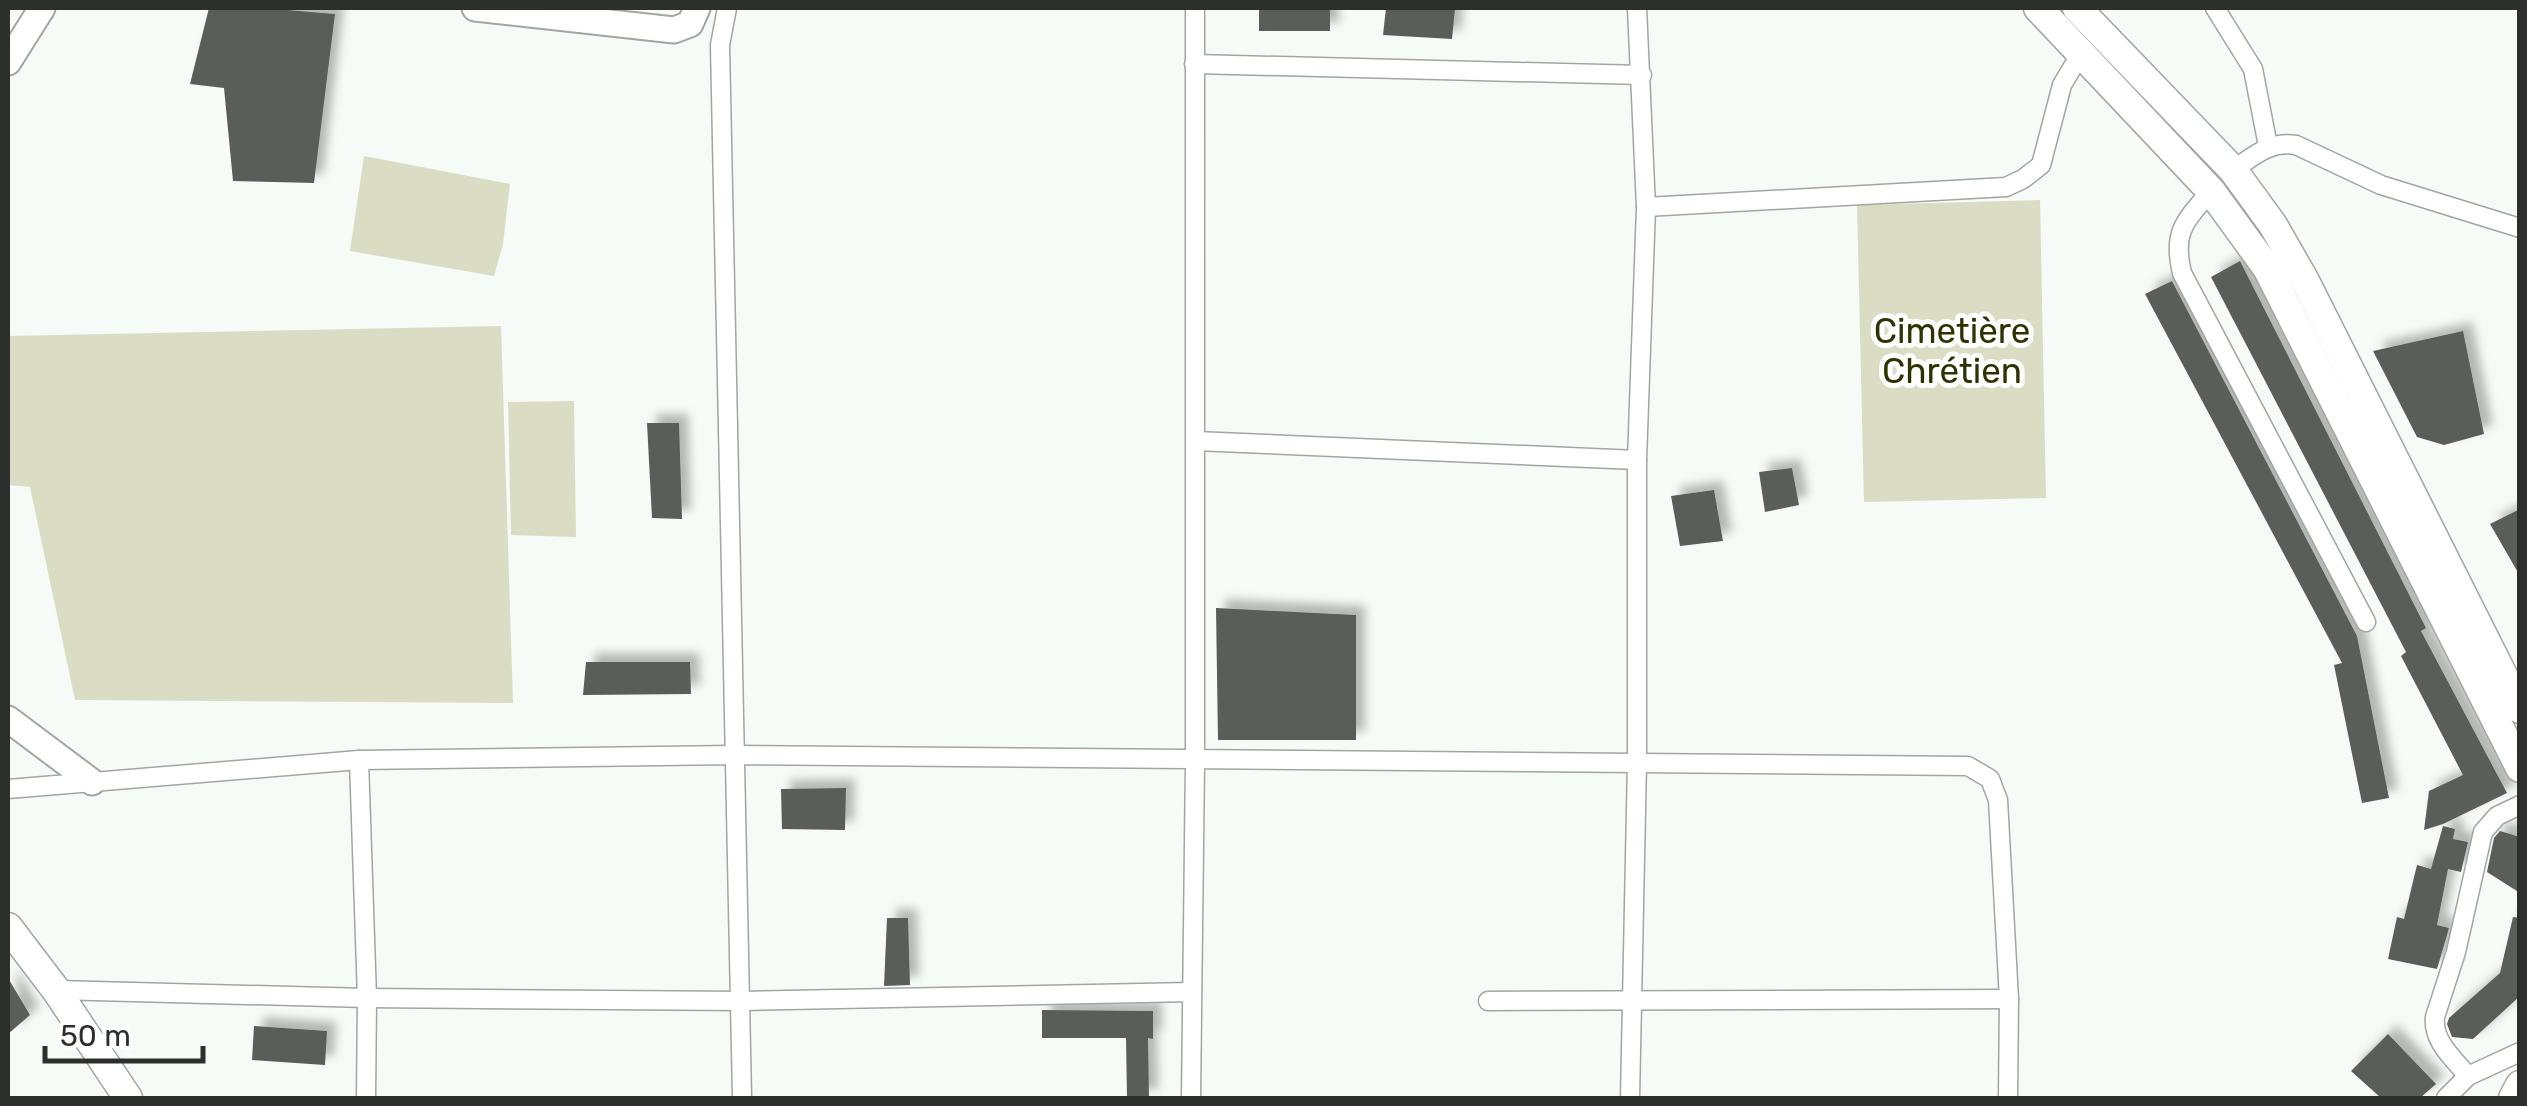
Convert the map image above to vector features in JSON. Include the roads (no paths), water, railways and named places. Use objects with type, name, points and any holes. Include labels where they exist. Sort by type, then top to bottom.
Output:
[{"type":"main road","points":[[8,62],[42,8]]},
{"type":"main road","points":[[475,8],[674,30],[694,16]]},
{"type":"main road","points":[[2038,8],[2211,191],[2267,268],[2520,768]]},
{"type":"main road","points":[[2078,8],[2233,170],[2274,226],[2520,709]]},
{"type":"main road","points":[[8,720],[92,782]]},
{"type":"main road","points":[[8,926],[128,1098]]},
{"type":"main road","points":[[2513,1098],[2520,1086]]},
{"type":"street","points":[[727,8],[720,45],[742,1098]]},
{"type":"street","points":[[1191,1098],[1195,8]]},
{"type":"street","points":[[1630,1098],[1637,762],[1637,460],[1646,207],[1638,8]]},
{"type":"street","points":[[2215,8],[2253,69],[2268,146]]},
{"type":"street","points":[[694,16],[720,45]]},
{"type":"street","points":[[1646,207],[2006,186],[2041,165],[2062,85],[2081,53]]},
{"type":"street","points":[[1194,64],[1642,75]]},
{"type":"street","points":[[2233,170],[2268,146],[2281,142],[2296,145],[2381,185],[2520,228]]},
{"type":"street","points":[[2211,191],[2186,220],[2176,249],[2182,273],[2366,622]]},
{"type":"street","points":[[1196,440],[1637,460]]},
{"type":"street","points":[[8,788],[360,760],[735,755],[1968,766],[1980,770],[1996,788],[1998,800],[2009,1000],[2008,1098]]},
{"type":"street","points":[[360,760],[366,1098]]},
{"type":"street","points":[[2468,1076],[2438,1038],[2434,1028],[2436,1017],[2456,952],[2483,832],[2497,816],[2520,805]]},
{"type":"street","points":[[56,990],[367,998],[742,1001],[1191,992]]},
{"type":"street","points":[[1488,1001],[2009,1000]]},
{"type":"street","points":[[2446,1098],[2468,1076],[2520,1052]]},
{"type":"park label","name":"Cimetière Chrétien","points":[[1952,351]]}]
